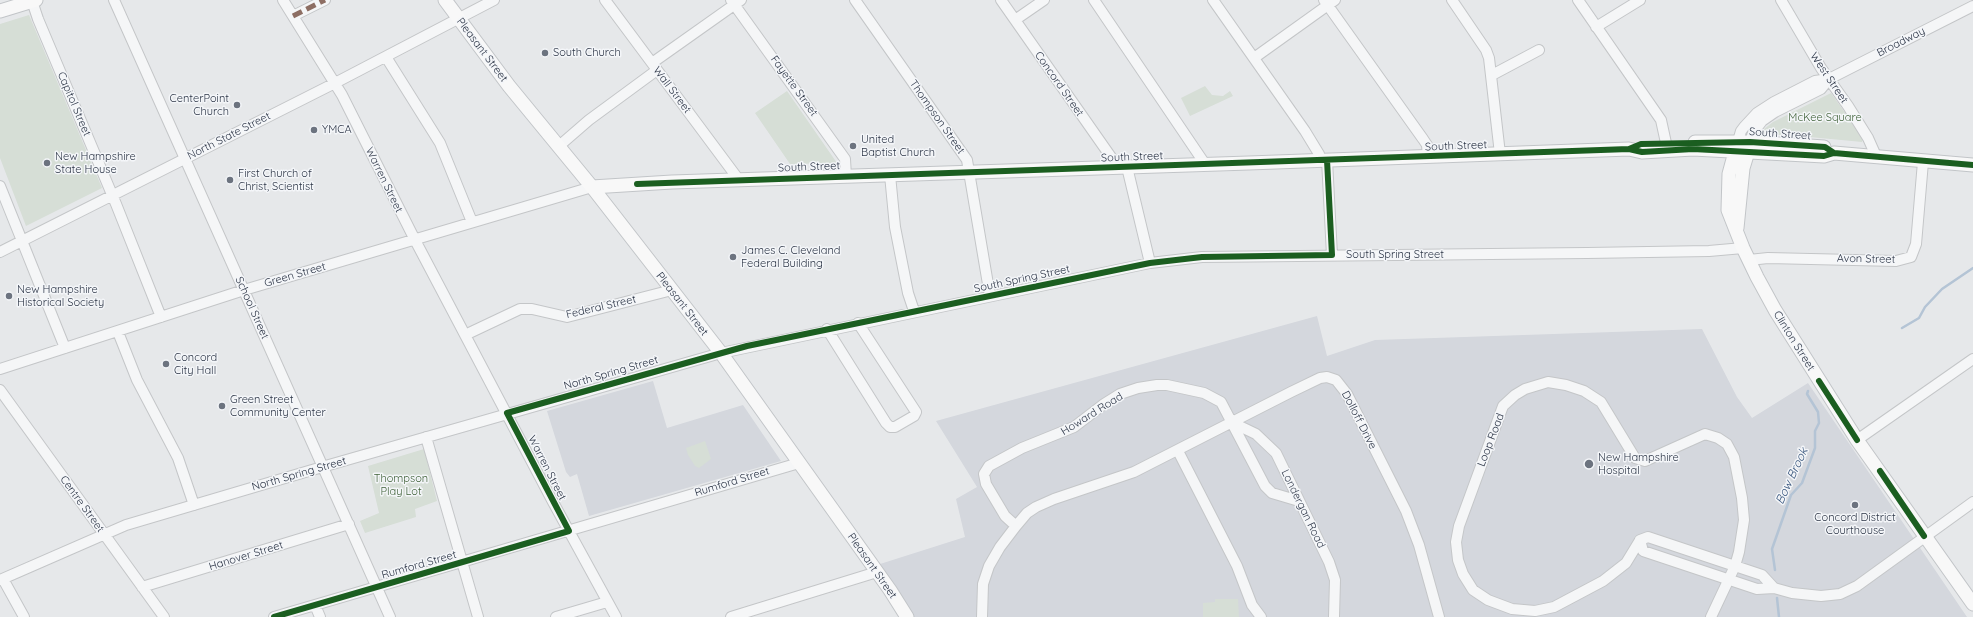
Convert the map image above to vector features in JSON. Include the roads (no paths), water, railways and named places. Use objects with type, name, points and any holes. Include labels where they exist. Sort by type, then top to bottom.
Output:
[{"type":"main road","name":"Pleasant Street","points":[[445,0],[509,86],[592,187],[721,352],[877,572],[907,617]]},
{"type":"main road","points":[[0,11],[34,1]]},
{"type":"main road","name":"South Street","points":[[1629,149],[1641,144],[1666,143],[1743,147],[1824,156],[1834,153],[1876,156],[1923,162],[1973,165]]},
{"type":"main road","name":"South Street","points":[[592,187],[846,176],[1629,149],[1642,152],[1743,147]]},
{"type":"main road","name":"Clinton Street","points":[[1743,147],[1743,168],[1737,229],[1743,248],[1749,260],[1775,310],[1857,440],[1973,604]]},
{"type":"street","name":"School Street","points":[[114,0],[390,617]]},
{"type":"street","name":"Warren Street","points":[[283,0],[335,83],[415,240],[616,617]]},
{"type":"street","points":[[293,16],[325,0]]},
{"type":"street","name":"North State Street","points":[[0,252],[386,57],[494,0]]},
{"type":"street","name":"Wall Street","points":[[605,0],[739,180]]},
{"type":"street","points":[[857,3],[869,0]]},
{"type":"street","name":"Concord Street","points":[[1001,0],[1122,167],[1150,263]]},
{"type":"street","points":[[1015,20],[1044,0]]},
{"type":"street","points":[[1094,0],[1205,164]]},
{"type":"street","points":[[1213,0],[1324,160],[1332,255]]},
{"type":"street","points":[[1452,0],[1490,58],[1500,154]]},
{"type":"street","points":[[1578,0],[1661,120],[1665,131],[1666,143]]},
{"type":"street","points":[[1596,27],[1640,0]]},
{"type":"street","name":"West Street","points":[[1781,0],[1829,79],[1868,138],[1876,156]]},
{"type":"street","name":"Capitol Street","points":[[34,1],[38,19],[113,196],[160,317]]},
{"type":"street","points":[[559,146],[735,2]]},
{"type":"street","name":"Fayette Street","points":[[735,2],[842,153],[847,163],[846,176]]},
{"type":"street","points":[[1254,58],[1329,2],[1427,145],[1428,157]]},
{"type":"street","name":"Thompson Street","points":[[857,3],[967,160],[990,296]]},
{"type":"street","name":"Broadway","points":[[1743,147],[1741,131],[1763,110],[1815,81],[1829,79],[1973,6]]},
{"type":"street","points":[[1492,74],[1539,50]]},
{"type":"street","points":[[386,57],[440,143],[472,222]]},
{"type":"street","name":"Avon Street","points":[[1749,260],[1768,258],[1896,261],[1911,257],[1916,244],[1923,162]]},
{"type":"street","points":[[890,175],[895,227],[908,293],[914,311]]},
{"type":"street","points":[[0,186],[65,348]]},
{"type":"street","name":"Green Street","points":[[0,369],[244,290],[592,187]]},
{"type":"street","name":"South Spring Street","points":[[721,352],[1150,263],[1202,257],[1594,253],[1709,251],[1743,248]]},
{"type":"street","name":"Federal Street","points":[[465,335],[520,309],[532,309],[567,317],[672,290]]},
{"type":"street","points":[[827,329],[890,427],[905,422],[914,416],[916,412],[858,323]]},
{"type":"street","points":[[118,332],[137,380],[178,458],[194,505]]},
{"type":"street","name":"North Spring Street","points":[[1,579],[126,525],[426,436],[721,352]]},
{"type":"street","points":[[1857,440],[1973,359]]},
{"type":"street","name":"Dolloff Drive","points":[[982,617],[983,584],[989,566],[1000,547],[1027,513],[1054,499],[1122,477],[1178,451],[1320,378],[1327,377],[1336,380],[1347,394],[1406,511],[1419,545],[1439,617]]},
{"type":"street","name":"Loop Road","points":[[1640,540],[1626,563],[1604,581],[1584,593],[1554,607],[1512,613],[1473,590],[1463,574],[1458,560],[1456,542],[1459,526],[1504,406],[1525,389],[1548,382],[1566,384],[1584,391],[1601,402],[1635,458],[1645,461],[1705,434],[1718,438],[1727,444],[1734,457],[1743,505],[1744,520],[1739,552],[1735,566],[1711,617]]},
{"type":"street","name":"Howard Road","points":[[1016,526],[1005,516],[986,484],[984,474],[989,466],[1022,448],[1074,427],[1104,404],[1120,394],[1138,388],[1157,385],[1167,385],[1204,393],[1221,402],[1264,486],[1272,493],[1299,501]]},
{"type":"street","name":"Centre Street","points":[[0,390],[3,402],[104,534],[164,617]]},
{"type":"street","name":"Londergan Road","points":[[1233,423],[1256,434],[1276,453],[1329,562],[1335,585],[1334,617]]},
{"type":"street","points":[[426,436],[478,617]]},
{"type":"street","points":[[1178,451],[1237,566],[1252,605],[1261,617]]},
{"type":"street","name":"Rumford Street","points":[[274,617],[799,462]]},
{"type":"street","points":[[1774,588],[1762,575],[1648,537],[1640,540],[1643,551],[1757,588],[1774,588],[1811,596],[1840,594],[1857,586],[1924,536],[1973,502]]},
{"type":"street","name":"Hanover Street","points":[[142,588],[349,524]]},
{"type":"street","points":[[731,617],[749,614],[877,572]]},
{"type":"street","points":[[1,579],[24,617]]},
{"type":"street","points":[[556,617],[608,602]]},
{"type":"street","points":[[315,605],[320,617]]},
{"type":"street","points":[[1250,617],[1252,605]]},
{"type":"waterway","name":"Bow Brook","points":[[1902,328],[1919,318],[1925,307],[1942,289],[1973,268]]},
{"type":"waterway","name":"Bow Brook","points":[[1775,570],[1772,549],[1791,495],[1802,483],[1815,448],[1815,431],[1819,423],[1818,412],[1807,394],[1808,391]]},
{"type":"waterway","name":"Bow Brook","points":[[1777,598],[1779,617]]},
{"type":"place","name":"South Church","points":[[545,53]]},
{"type":"place","name":"CenterPoint Church","points":[[237,105]]},
{"type":"place","name":"YMCA","points":[[314,130]]},
{"type":"place","name":"United Baptist Church","points":[[853,146]]},
{"type":"place","name":"New Hampshire State House","points":[[47,163]]},
{"type":"place","name":"First Church of Christ, Scientist","points":[[230,180]]},
{"type":"place","name":"James C. Cleveland Federal Building","points":[[733,257]]},
{"type":"place","name":"New Hampshire Historical Society","points":[[9,296]]},
{"type":"place","name":"Concord City Hall","points":[[166,364]]},
{"type":"place","name":"Green Street Community Center","points":[[222,406]]},
{"type":"place","name":"New Hampshire Hospital","points":[[1589,464]]},
{"type":"place","name":"Concord District Courthouse","points":[[1855,505]]},
{"type":"park label","name":"McKee Square","points":[[1825,118]]},
{"type":"park label","name":"Thompson Play Lot","points":[[401,485]]}]
